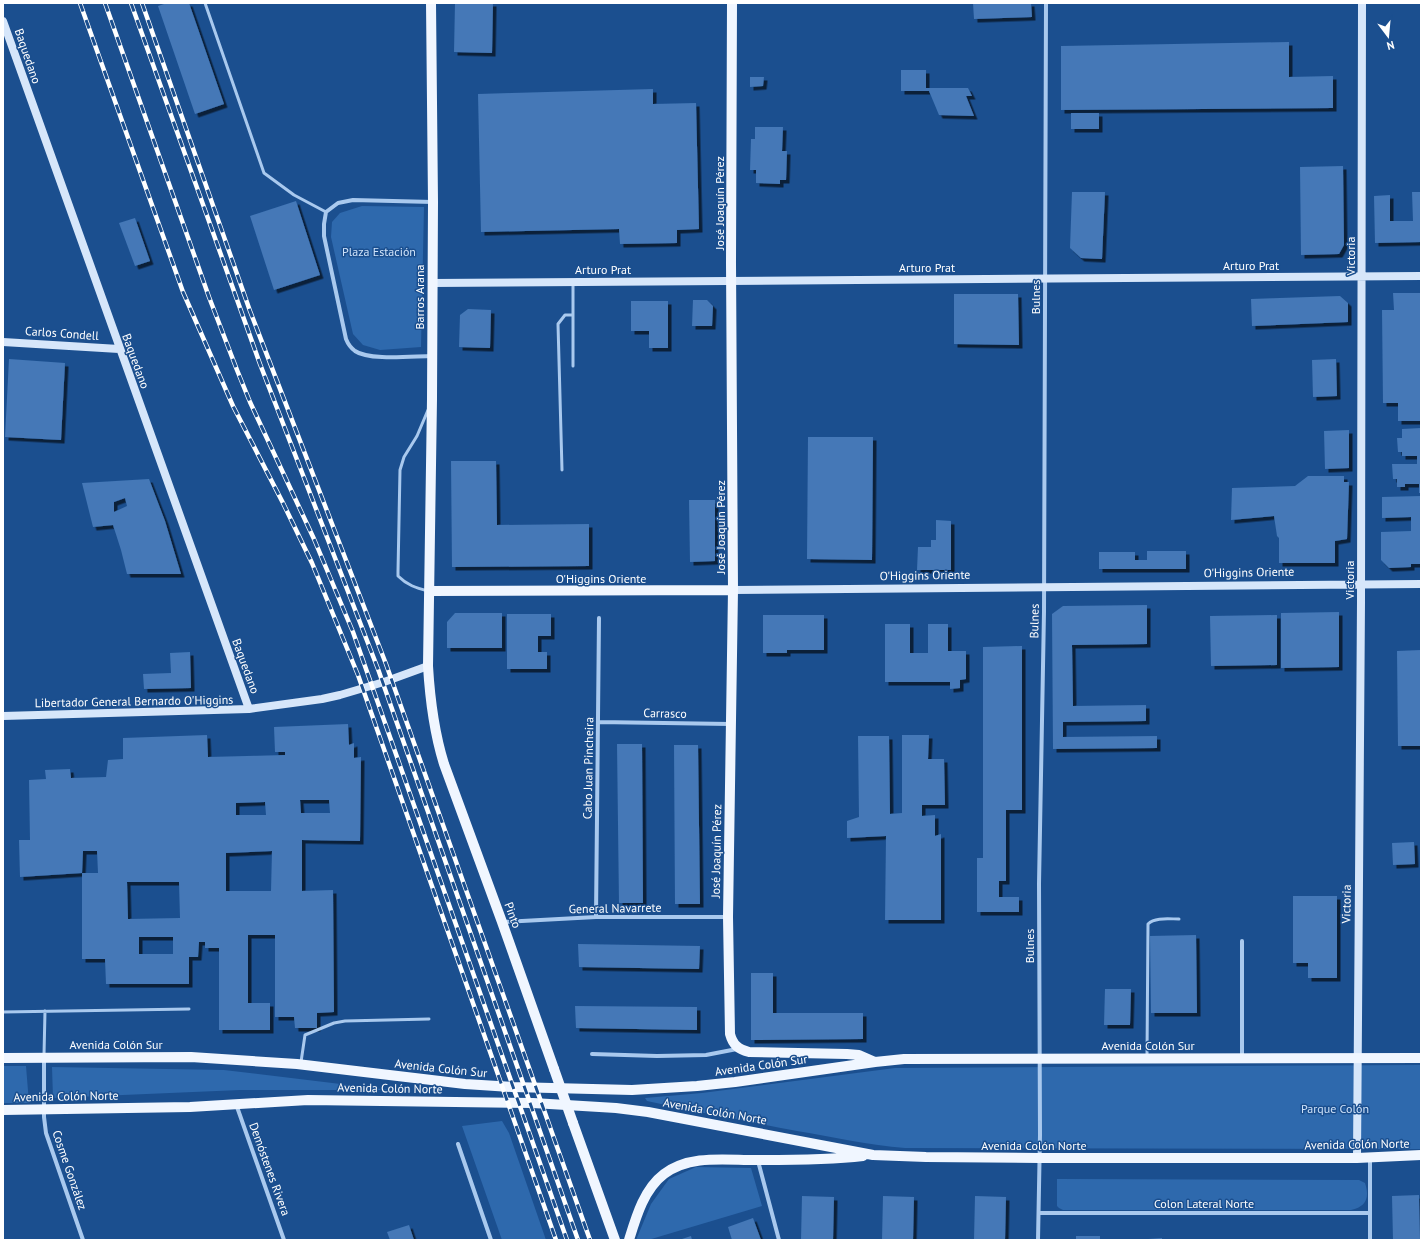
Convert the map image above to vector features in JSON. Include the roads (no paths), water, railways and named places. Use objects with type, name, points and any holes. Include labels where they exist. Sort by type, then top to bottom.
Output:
[{"type":"main road","name":"Barros Arana","points":[[430,591],[433,202],[431,3]]},
{"type":"main road","name":"José Joaquín Pérez","points":[[732,3],[733,590],[728,917],[730,1030],[734,1044],[739,1048]]},
{"type":"main road","name":"O'Higgins Oriente","points":[[430,591],[733,590]]},
{"type":"main road","name":"Pinto","points":[[430,591],[428,666],[431,705],[438,743],[457,801],[502,922],[615,1240]]},
{"type":"main road","name":"Avenida Colón Sur","points":[[739,1048],[754,1052],[859,1055],[875,1062]]},
{"type":"main road","name":"Avenida Colón Sur","points":[[3,1058],[191,1057],[301,1064],[465,1084],[512,1087],[632,1090],[735,1082],[875,1062],[923,1058],[1421,1058]]},
{"type":"main road","name":"Avenida Colón Norte","points":[[3,1110],[190,1108],[308,1100],[533,1103],[609,1107],[683,1118],[873,1155],[1040,1158],[1357,1158],[1421,1155]]},
{"type":"main road","points":[[629,1240],[647,1193],[663,1174],[673,1168],[694,1161],[705,1160],[835,1160],[873,1155]]},
{"type":"street","name":"Bulnes","points":[[1038,1240],[1040,1058],[1038,884],[1044,588],[1046,3]]},
{"type":"street","name":"Victoria","points":[[1357,1158],[1361,584],[1362,3]]},
{"type":"street","name":"Baquedano","points":[[3,21],[119,349],[249,709]]},
{"type":"street","points":[[432,356],[370,356],[355,351],[349,346],[346,339],[324,236],[324,224],[326,212],[338,203],[352,200],[433,202]]},
{"type":"street","name":"Arturo Prat","points":[[432,283],[1421,276]]},
{"type":"street","name":"Carlos Condell","points":[[3,342],[119,349]]},
{"type":"street","name":"O'Higgins Oriente","points":[[733,590],[1421,584]]},
{"type":"street","name":"Cabo Juan Pincheira","points":[[596,917],[599,618]]},
{"type":"street","name":"Libertador General Bernardo O'Higgins","points":[[3,716],[249,709],[328,698],[384,682],[428,666]]},
{"type":"street","name":"Carrasco","points":[[598,722],[731,724]]},
{"type":"street","name":"General Navarrete","points":[[502,922],[596,917],[728,917]]},
{"type":"street","points":[[1242,941],[1242,1058]]},
{"type":"street","name":"Avenida Colón Sur","points":[[592,1054],[657,1056],[706,1055],[739,1048]]},
{"type":"street","name":"Cosme González","points":[[44,1058],[44,1125],[83,1240]]},
{"type":"street","name":"Demóstenes Rivera","points":[[236,1104],[284,1240]]},
{"type":"street","points":[[458,1144],[491,1240]]},
{"type":"street","points":[[1370,1157],[1370,1240]]},
{"type":"street","points":[[757,1160],[779,1240]]},
{"type":"street","name":"Colon Lateral Norte","points":[[1039,1213],[1370,1213]]},
{"type":"lane","points":[[205,3],[264,173],[294,195],[326,212]]},
{"type":"lane","points":[[573,282],[573,366]]},
{"type":"lane","points":[[562,470],[558,324],[565,315],[573,315]]},
{"type":"lane","points":[[430,591],[414,588],[398,576],[398,549],[400,470],[404,457],[417,436],[432,399]]},
{"type":"lane","points":[[1147,1058],[1148,924],[1155,920],[1179,919]]},
{"type":"lane","points":[[3,1012],[189,1009]]},
{"type":"lane","points":[[44,1058],[45,1011]]},
{"type":"lane","points":[[301,1064],[305,1035],[334,1023],[345,1021],[429,1019]]},
{"type":"railway","points":[[80,3],[183,292],[233,406],[312,563],[358,675],[556,1240]]},
{"type":"railway","points":[[105,3],[209,297],[237,370],[250,402],[314,539],[353,632],[567,1240]]},
{"type":"railway","points":[[131,3],[260,364],[378,669],[578,1240]]},
{"type":"railway","points":[[142,3],[250,311],[386,664],[590,1240]]},
{"type":"park label","name":"Plaza Estación","points":[[379,251]]},
{"type":"park label","name":"Parque Colón","points":[[1335,1108]]}]
